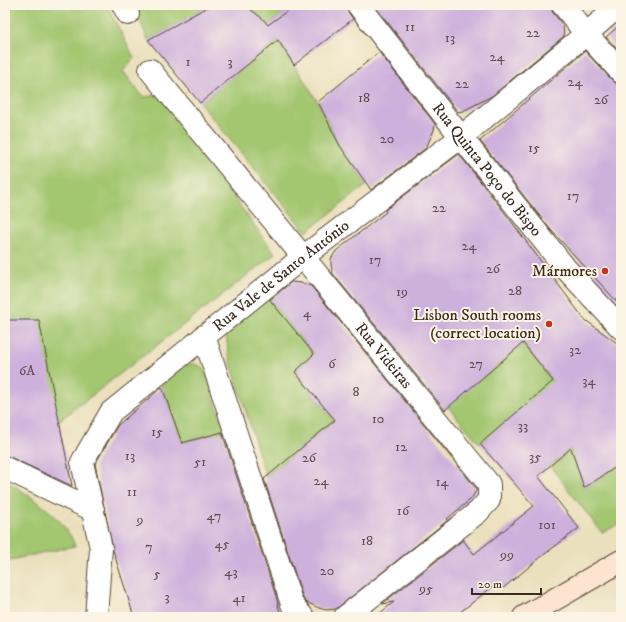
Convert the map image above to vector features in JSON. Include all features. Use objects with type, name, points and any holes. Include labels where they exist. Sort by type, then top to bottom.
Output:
[{"type":"main road","points":[[524,617],[621,561]]},
{"type":"street","name":"Rua Quinta Poço do Bispo","points":[[358,5],[567,270],[621,328]]},
{"type":"street","points":[[563,5],[586,34],[621,72]]},
{"type":"street","name":"Rua Vale de Santo António","points":[[96,617],[101,548],[82,462],[111,412],[303,257],[461,137],[620,5]]},
{"type":"street","name":"Rua Videiras","points":[[150,70],[489,484],[489,500],[478,512],[345,617]]},
{"type":"street","points":[[204,336],[292,604],[303,617]]},
{"type":"street","points":[[5,468],[92,510]]},
{"type":"green space","points":[[5,5],[107,5],[134,58],[123,71],[143,97],[160,95],[275,254],[59,421],[5,320]]},
{"type":"green space","points":[[133,5],[211,5],[148,40]]},
{"type":"green space","points":[[245,5],[295,5],[268,25],[263,19]]},
{"type":"green space","points":[[278,40],[318,102],[340,146],[367,185],[306,232],[200,103]]},
{"type":"green space","points":[[268,297],[314,354],[295,372],[334,420],[266,477],[229,356],[226,335],[232,325]]},
{"type":"green space","points":[[523,343],[553,382],[480,444],[448,407]]},
{"type":"green space","points":[[188,364],[195,364],[204,368],[225,431],[182,443],[161,385]]},
{"type":"green space","points":[[571,448],[584,488],[621,464],[621,523],[602,533],[550,466]]},
{"type":"green space","points":[[5,480],[46,508],[70,535],[75,546],[5,561]]},
{"type":"building","points":[[211,5],[245,5],[263,19],[268,25],[295,5],[346,5],[348,12],[353,19],[294,65],[278,40],[200,103],[148,40]]},
{"type":"building","points":[[374,5],[550,5],[553,13],[563,25],[564,36],[492,96],[463,111],[458,112]]},
{"type":"building","points":[[621,24],[621,54],[606,37]]},
{"type":"building","points":[[585,51],[612,80],[617,84],[621,84],[621,306],[551,230],[480,141]]},
{"type":"building","points":[[379,52],[435,124],[426,148],[371,190],[340,146],[318,102]]},
{"type":"building","points":[[459,154],[584,319],[621,346],[621,464],[584,488],[571,448],[538,476],[579,528],[502,589],[497,583],[454,617],[375,617],[394,602],[382,604],[463,540],[474,554],[534,506],[480,444],[553,381],[523,343],[445,410],[333,274],[331,265],[331,259],[336,251],[386,212],[385,210]]},
{"type":"building","points":[[291,282],[311,286],[476,488],[476,491],[471,499],[447,519],[448,520],[336,609],[327,610],[319,608],[306,602],[303,598],[264,479],[335,420],[295,372],[314,354],[270,300]]},
{"type":"building","points":[[5,320],[39,320],[72,486],[5,456]]},
{"type":"building","points":[[162,387],[182,443],[222,432],[276,596],[281,617],[134,617],[113,550],[95,464],[118,425]]},
{"type":"place","name":"Mármores","points":[[605,271]]},
{"type":"place","name":"Lisbon South rooms (correct location)","points":[[549,324]]}]
